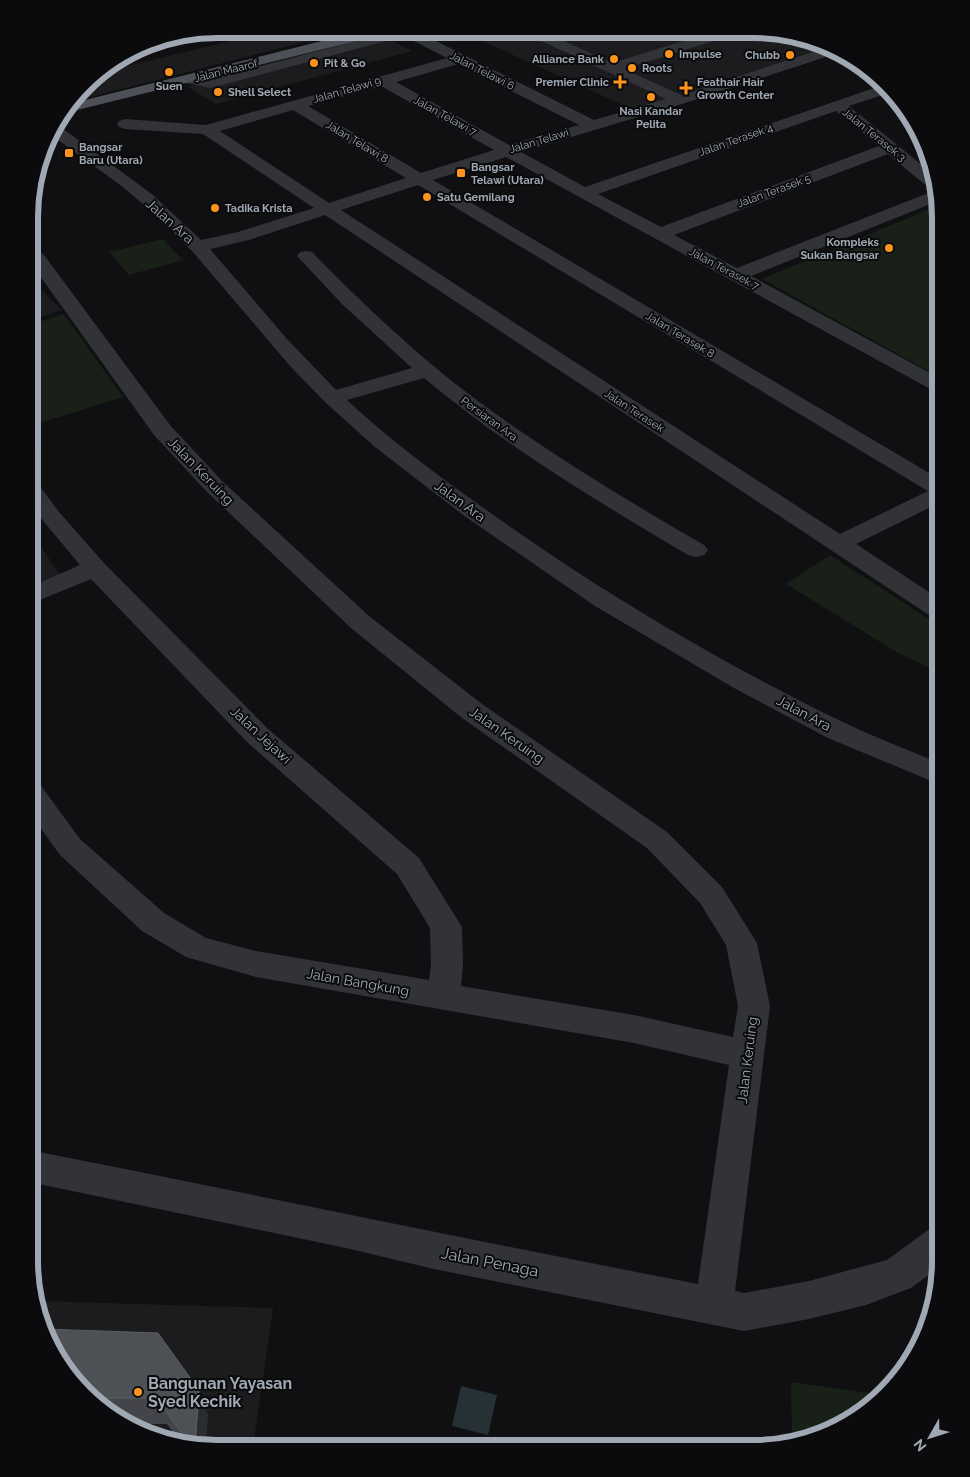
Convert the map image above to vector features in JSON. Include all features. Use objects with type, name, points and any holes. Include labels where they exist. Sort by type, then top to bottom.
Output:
[{"type":"main road","name":"Jalan Maarof","points":[[80,100],[329,38]]},
{"type":"main road","name":"Jalan Maarof","points":[[74,108],[191,80],[260,67],[374,38]]},
{"type":"street","name":"Jalan Telawi 6","points":[[413,38],[427,42],[592,125]]},
{"type":"street","points":[[546,38],[680,100]]},
{"type":"street","points":[[553,41],[558,38]]},
{"type":"street","points":[[611,68],[708,38]]},
{"type":"street","name":"Jalan Telawi","points":[[201,251],[507,151],[592,125],[614,121],[825,52]]},
{"type":"street","name":"Jalan Telawi 9","points":[[125,124],[207,130],[459,59]]},
{"type":"street","name":"Jalan Telawi 7","points":[[382,80],[507,151]]},
{"type":"street","name":"Jalan Terasek 4","points":[[584,193],[881,91]]},
{"type":"street","name":"Jalan Telawi 8","points":[[295,105],[419,180]]},
{"type":"street","name":"Jalan Terasek 3","points":[[838,105],[928,179]]},
{"type":"street","name":"Jalan Telawi 9","points":[[207,130],[328,209]]},
{"type":"street","name":"Jalan Ara","points":[[58,133],[148,200],[201,251],[284,350],[332,398],[437,485],[525,549],[650,628],[840,732],[932,771]]},
{"type":"street","name":"Jalan Terasek 5","points":[[660,234],[889,148]]},
{"type":"street","name":"Jalan Terasek 7","points":[[507,151],[932,382]]},
{"type":"street","name":"Jalan Terasek 8","points":[[419,180],[932,486]]},
{"type":"street","points":[[736,275],[931,197]]},
{"type":"street","name":"Jalan Terasek","points":[[328,209],[932,605]]},
{"type":"street","name":"Persiaran Ara","points":[[306,256],[372,324],[425,371],[480,413],[543,457],[615,503],[696,550]]},
{"type":"street","name":"Jalan Keruing","points":[[38,259],[162,430],[214,486],[360,622],[472,711],[657,840],[712,895],[741,943],[754,1006],[714,1306]]},
{"type":"street","points":[[332,398],[425,371]]},
{"type":"street","points":[[838,544],[932,496]]},
{"type":"street","name":"Jalan Jejawi","points":[[38,500],[95,568],[257,734],[408,866],[446,927],[447,966],[444,997]]},
{"type":"street","points":[[38,593],[95,568]]},
{"type":"street","name":"Jalan Bangkung","points":[[38,801],[70,847],[153,922],[197,948],[256,964],[634,1029],[748,1055]]},
{"type":"street","name":"Jalan Penaga","points":[[38,1168],[346,1230],[434,1251],[744,1312],[809,1300],[866,1286],[898,1275],[932,1250]]},
{"type":"shaded area","points":[[242,38],[320,38],[81,99],[98,82],[116,69]]},
{"type":"shaded area","points":[[371,38],[388,38],[412,51],[216,104],[188,87]]},
{"type":"shaded area","points":[[476,38],[765,38],[788,41],[823,51],[634,110]]},
{"type":"shaded area","name":"Kompleks Sukan Bangsar","points":[[932,208],[932,373],[762,279]]},
{"type":"shaded area","points":[[163,239],[183,260],[129,275],[109,252]]},
{"type":"shaded area","points":[[38,287],[62,310],[38,318]]},
{"type":"shaded area","points":[[64,314],[123,397],[38,424],[38,322]]},
{"type":"shaded area","points":[[38,542],[60,575],[38,585]]},
{"type":"shaded area","points":[[830,555],[932,621],[932,669],[900,654],[786,584]]},
{"type":"shaded area","points":[[43,1301],[273,1308],[254,1440],[217,1440],[193,1438],[159,1430],[127,1416],[108,1403],[82,1379],[61,1350],[51,1329]]},
{"type":"shaded area","points":[[791,1382],[873,1394],[843,1416],[822,1426],[792,1435]]},
{"type":"shaded area","points":[[461,1386],[497,1395],[488,1435],[452,1426]]},
{"type":"building","name":"Bangunan Yayasan Syed Kechik","points":[[51,1329],[158,1333],[199,1390],[196,1438],[184,1436],[156,1398],[102,1398],[74,1369],[61,1350]]},
{"type":"place","name":"Impulse","points":[[669,54]]},
{"type":"place","name":"Chubb","points":[[790,55]]},
{"type":"place","name":"Alliance Bank","points":[[614,59]]},
{"type":"place","name":"Pit & Go","points":[[314,63]]},
{"type":"place","name":"Roots","points":[[632,68]]},
{"type":"place","name":"Suen","points":[[169,72]]},
{"type":"place","name":"Premier Clinic","points":[[620,82]]},
{"type":"place","name":"Feathair Hair Growth Center","points":[[686,88]]},
{"type":"place","name":"Shell Select","points":[[218,92]]},
{"type":"place","name":"Nasi Kandar Pelita","points":[[651,97]]},
{"type":"place","name":"Bangsar Baru (Utara)","points":[[69,153]]},
{"type":"place","name":"Bangsar Telawi (Utara)","points":[[461,173]]},
{"type":"place","name":"Satu Gemilang","points":[[427,197]]},
{"type":"place","name":"Tadika Krista","points":[[215,208]]},
{"type":"place","name":"Kompleks Sukan Bangsar","points":[[889,248]]},
{"type":"place","name":"Bangunan Yayasan Syed Kechik","points":[[138,1392]]}]
